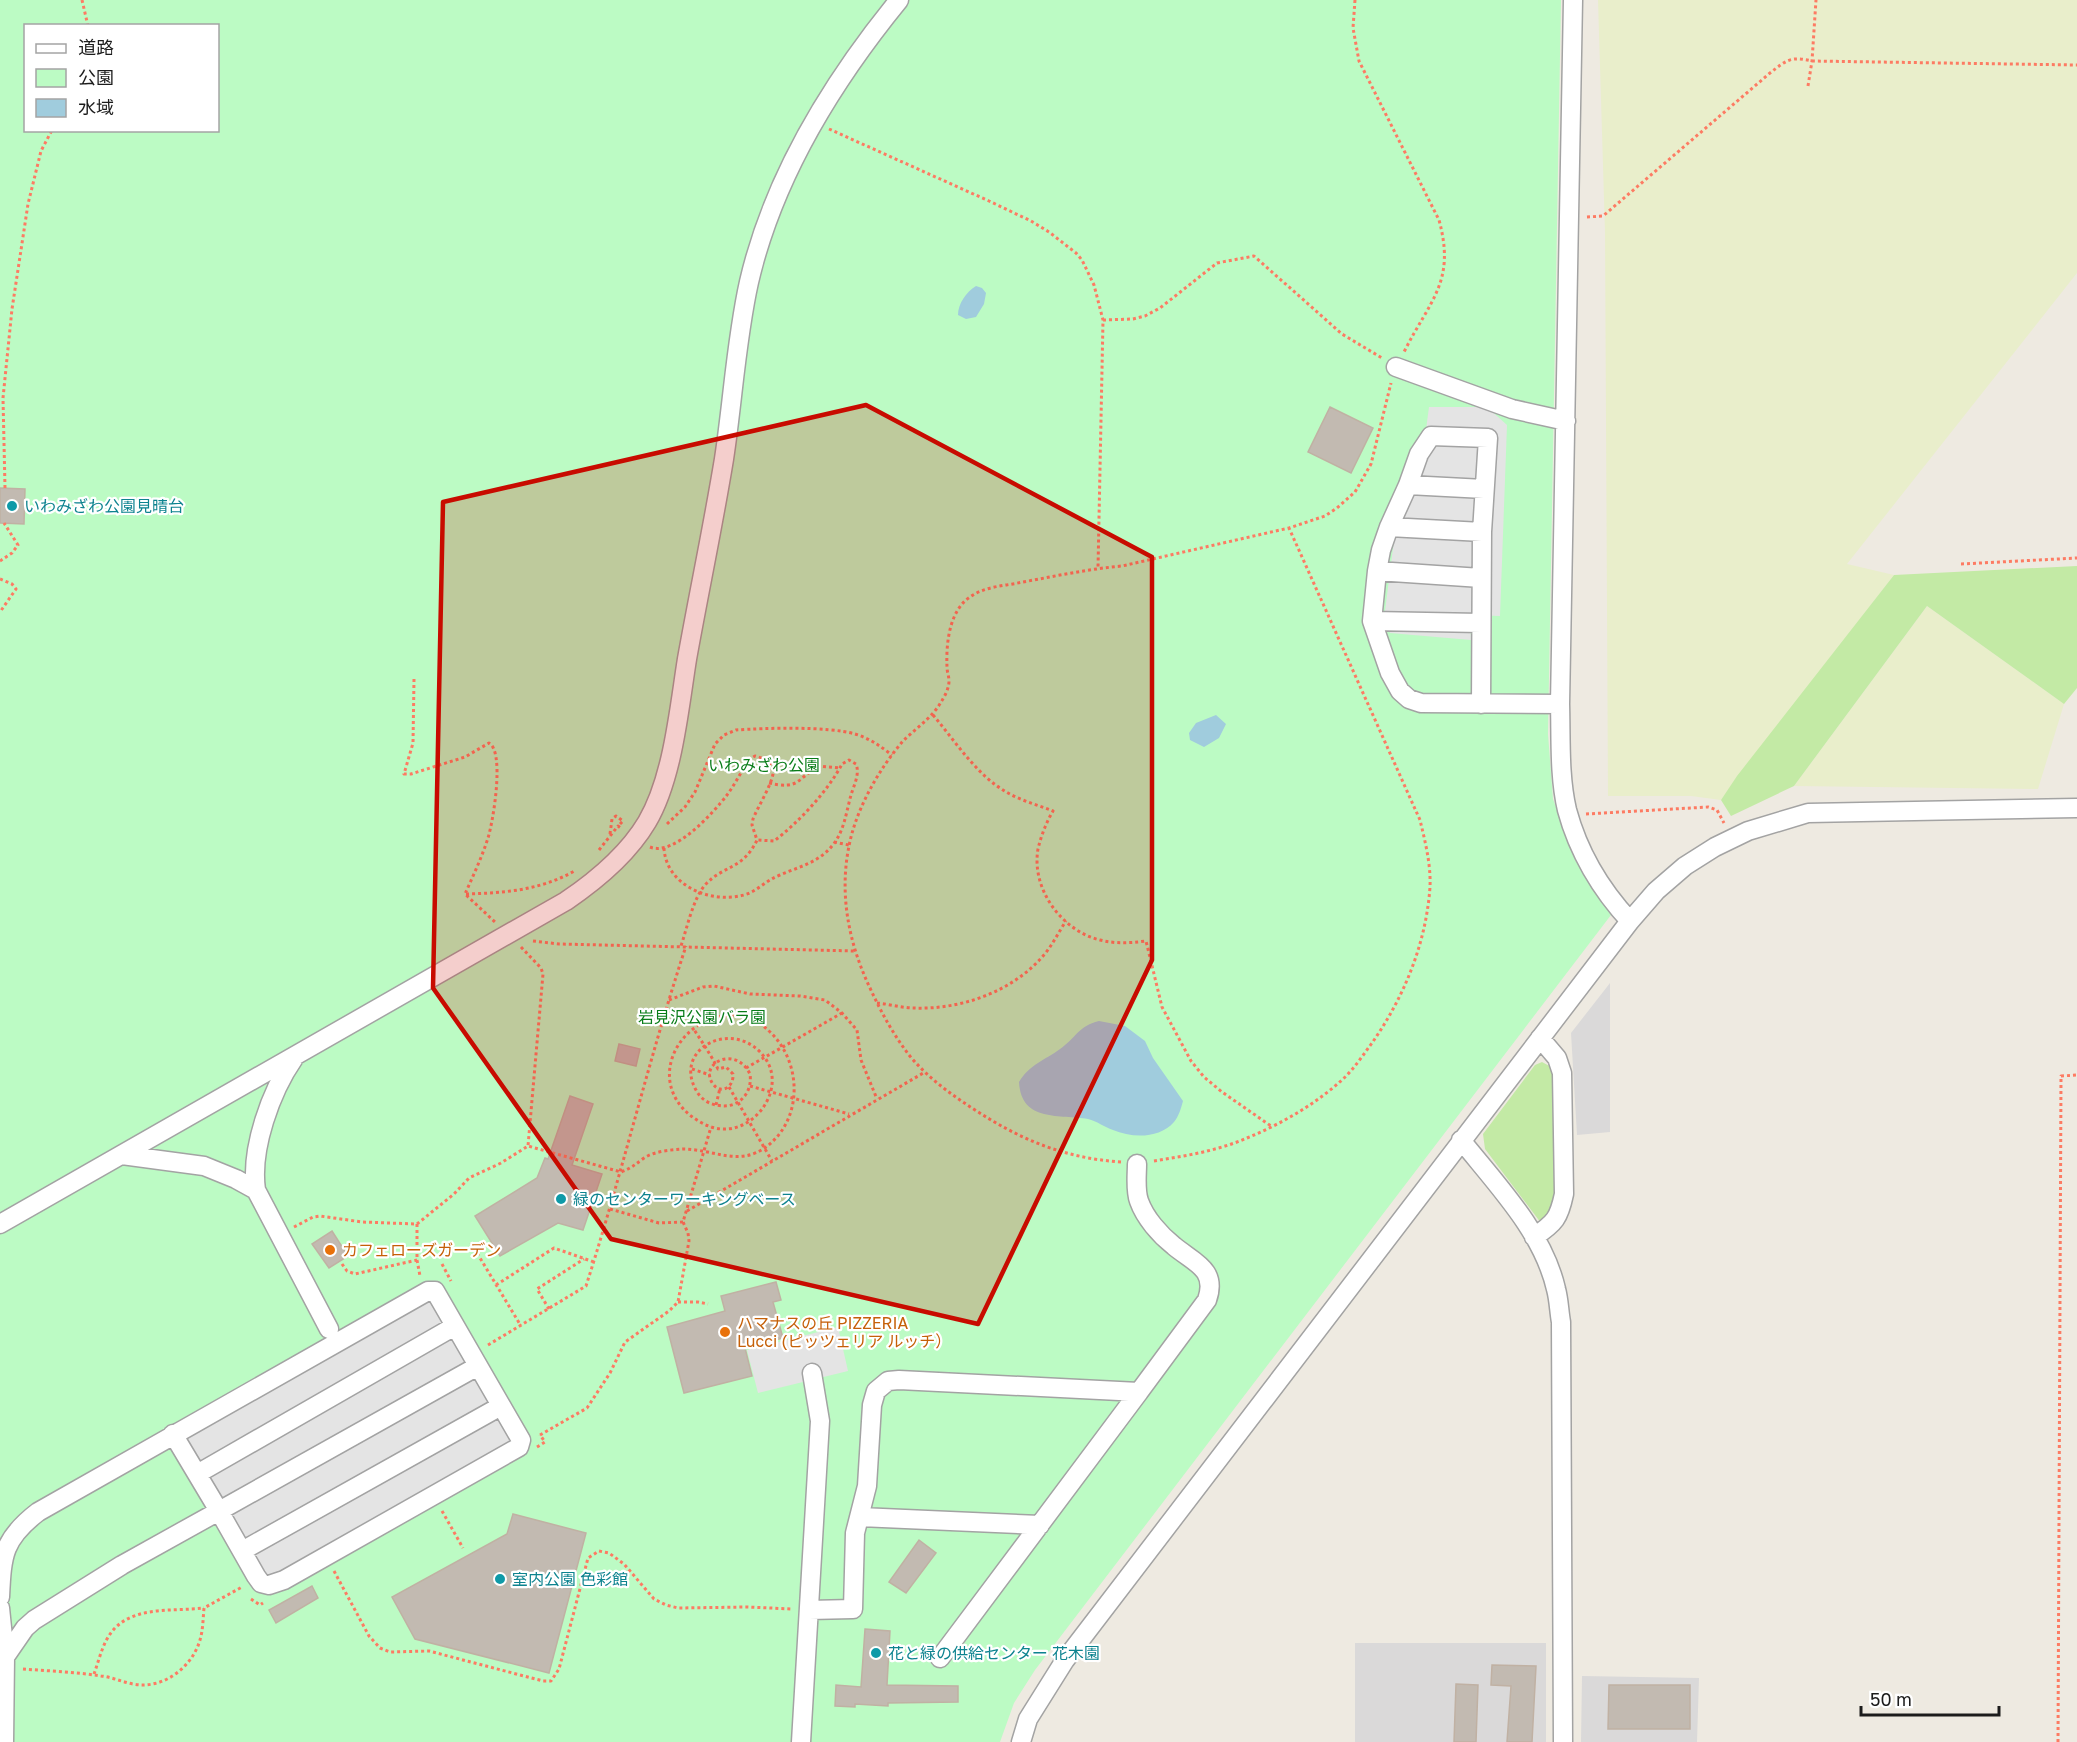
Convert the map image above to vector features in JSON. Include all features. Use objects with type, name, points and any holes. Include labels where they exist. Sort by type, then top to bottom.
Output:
[{"type":"street","points":[[0,1224],[566,901],[611,865],[638,836],[659,799],[672,750],[724,459],[749,282],[769,216],[813,123],[874,31],[899,0]]},
{"type":"street","points":[[1573,0],[1560,704],[1563,777],[1569,815],[1581,851],[1611,901],[1630,921]]},
{"type":"street","points":[[1396,367],[1512,409],[1566,421]]},
{"type":"street","points":[[1481,704],[1482,532],[1488,438],[1431,436],[1419,454],[1389,527],[1381,550],[1377,572],[1372,621],[1390,673],[1400,691],[1409,699],[1420,703],[1481,704],[1560,704]]},
{"type":"street","points":[[1408,485],[1484,489]]},
{"type":"street","points":[[1389,527],[1482,532]]},
{"type":"street","points":[[1377,572],[1481,578]]},
{"type":"street","points":[[1372,621],[1481,623]]},
{"type":"street","points":[[1021,1742],[1028,1719],[1065,1660],[1461,1140],[1630,921],[1656,891],[1685,866],[1748,831],[1808,813],[2077,808]]},
{"type":"street","points":[[1534,1237],[1552,1225],[1560,1213],[1564,1194],[1562,1073],[1557,1058],[1540,1038]]},
{"type":"street","points":[[295,1057],[284,1073],[256,1150],[254,1175],[256,1190],[329,1329]]},
{"type":"street","points":[[1461,1140],[1521,1216],[1534,1237],[1556,1289],[1561,1322],[1563,1742]]},
{"type":"street","points":[[122,1155],[204,1167],[236,1179],[256,1190]]},
{"type":"street","points":[[940,1658],[1207,1300],[1210,1282],[1208,1274],[1200,1265],[1173,1245],[1143,1211],[1138,1200],[1137,1164]]},
{"type":"street","points":[[0,1597],[4,1556],[11,1538],[20,1526],[38,1512],[173,1434],[428,1291],[435,1291],[521,1440],[519,1447],[284,1580],[269,1585],[261,1583],[173,1434]]},
{"type":"street","points":[[197,1474],[454,1326]]},
{"type":"street","points":[[5,1662],[25,1628],[34,1620],[122,1565],[478,1366]]},
{"type":"street","points":[[801,1742],[820,1421],[812,1373]]},
{"type":"street","points":[[809,1610],[853,1610],[855,1533],[867,1486],[872,1405],[876,1391],[888,1381],[1139,1392]]},
{"type":"street","points":[[242,1551],[501,1406]]},
{"type":"street","points":[[860,1517],[1040,1525]]},
{"type":"street","points":[[0,1608],[5,1662],[4,1742]]},
{"type":"path","points":[[82,0],[88,24]]},
{"type":"path","points":[[1289,528],[1420,819],[1427,851],[1430,886],[1422,938],[1411,972],[1391,1015],[1345,1078],[1310,1105],[1272,1127],[1245,1139],[1191,1155],[1137,1164],[1077,1156],[1053,1150],[1016,1135],[961,1101],[925,1072],[897,1038],[863,972],[847,920],[849,845],[873,783],[892,754],[933,715],[948,688],[948,639],[952,624],[963,603],[982,590],[1098,568],[1122,566],[1289,528],[1325,516],[1355,492],[1371,464],[1396,367],[1437,292],[1444,271],[1445,248],[1439,220],[1359,61],[1353,28],[1354,0]]},
{"type":"path","points":[[1808,86],[1816,0]]},
{"type":"path","points":[[1569,217],[1603,216],[1783,63],[1797,58],[1812,61],[2077,65]]},
{"type":"path","points":[[813,123],[1031,221],[1076,253],[1082,260],[1094,285],[1103,320],[1098,568]]},
{"type":"path","points":[[5,488],[3,398],[12,309],[28,204],[40,151],[51,132]]},
{"type":"path","points":[[1103,320],[1145,316],[1160,308],[1217,263],[1254,256],[1342,334],[1396,367]]},
{"type":"path","points":[[0,561],[12,553],[18,545],[4,523]]},
{"type":"path","points":[[1961,564],[2077,558]]},
{"type":"path","points":[[0,579],[12,584],[16,590],[0,612]]},
{"type":"path","points":[[414,679],[413,743],[404,774],[411,774],[465,757],[489,743],[494,746],[496,752],[496,781],[488,836],[465,894]]},
{"type":"path","points":[[933,715],[973,764],[998,786],[1010,794],[1053,811],[1043,831],[1038,851],[1043,888],[1051,906],[1066,921],[1090,937],[1120,944],[1146,941],[1162,1006],[1191,1061],[1221,1092],[1272,1127]]},
{"type":"path","points":[[638,836],[669,823],[685,807],[695,792],[715,744],[724,735],[736,729],[805,729],[843,732],[877,743],[892,754]]},
{"type":"path","points":[[618,826],[638,836],[656,849],[670,847],[692,832],[709,815],[727,795],[750,759],[755,756],[770,763],[774,770],[753,819],[752,825],[758,840]]},
{"type":"path","points":[[664,848],[666,861],[675,877],[693,891],[730,897],[750,893],[777,876],[807,865],[831,847],[844,823],[858,769],[856,764],[849,760],[842,764],[806,812],[786,832],[774,841],[758,840]]},
{"type":"path","points":[[770,783],[791,785],[802,780],[819,766],[840,768]]},
{"type":"path","points":[[1569,815],[1708,807],[1717,810],[1731,840]]},
{"type":"path","points":[[593,856],[610,836],[623,820],[616,816],[612,819],[610,836]]},
{"type":"path","points":[[488,1345],[586,1286],[621,1172],[683,946],[700,893],[712,879],[745,859],[758,840]]},
{"type":"path","points":[[834,842],[849,845]]},
{"type":"path","points":[[465,894],[521,890],[546,884],[579,867]]},
{"type":"path","points":[[465,894],[507,933],[541,968],[543,974],[528,1146]]},
{"type":"path","points":[[877,1003],[914,1008],[950,1006],[988,995],[1005,987],[1043,956],[1066,921]]},
{"type":"path","points":[[507,933],[530,940],[559,944],[855,951]]},
{"type":"path","points":[[669,1000],[703,987],[714,986],[750,994],[800,996],[825,1000],[842,1013],[856,1030],[861,1060],[877,1099]]},
{"type":"path","points":[[746,1068],[842,1013]]},
{"type":"path","points":[[281,1234],[312,1217],[320,1216],[362,1222],[417,1224],[454,1194],[469,1178],[501,1163],[528,1146],[621,1172],[658,1152],[686,1149],[736,1158],[765,1148],[786,1122],[794,1098],[792,1067],[783,1046],[763,1025],[744,1017],[723,1015],[703,1021],[693,1028],[687,1033],[675,1050],[670,1070],[671,1089],[680,1107],[711,1127],[727,1129],[749,1121],[766,1106],[772,1092],[770,1067],[764,1057],[750,1044],[732,1038],[717,1040],[704,1046],[693,1062],[692,1069],[693,1084],[698,1094],[706,1101],[727,1106],[739,1103],[750,1086],[750,1074],[733,1058],[722,1059],[715,1063],[710,1070],[712,1082],[720,1088],[729,1087],[733,1082],[734,1074],[726,1067],[718,1069],[715,1063],[704,1046],[693,1028]]},
{"type":"path","points":[[692,1069],[710,1075]]},
{"type":"path","points":[[686,1212],[925,1072]]},
{"type":"path","points":[[2058,1742],[2061,1076],[2077,1075]]},
{"type":"path","points":[[750,1086],[850,1115]]},
{"type":"path","points":[[729,1087],[772,1161]]},
{"type":"path","points":[[716,1105],[720,1088]]},
{"type":"path","points":[[540,1435],[587,1408],[610,1373],[625,1342],[678,1302],[689,1240],[683,1222],[711,1127]]},
{"type":"path","points":[[610,1209],[659,1223],[683,1222]]},
{"type":"path","points":[[417,1224],[417,1260],[421,1276]]},
{"type":"path","points":[[471,1243],[521,1326]]},
{"type":"path","points":[[496,1285],[554,1248],[594,1262]]},
{"type":"path","points":[[549,1309],[537,1289],[585,1259]]},
{"type":"path","points":[[342,1264],[347,1271],[355,1274],[417,1260]]},
{"type":"path","points":[[678,1302],[708,1304]]},
{"type":"path","points":[[440,1507],[463,1548]]},
{"type":"path","points":[[332,1567],[369,1636],[380,1648],[390,1652],[429,1652],[543,1681],[551,1681],[559,1669],[588,1558],[599,1551],[609,1553],[624,1564],[654,1599],[666,1605],[678,1608],[748,1607],[809,1610]]},
{"type":"path","points":[[93,1674],[107,1639],[114,1629],[126,1620],[144,1612],[204,1608],[243,1587]]},
{"type":"path","points":[[5,1662],[93,1674],[134,1685],[152,1685],[166,1680],[189,1664],[200,1641],[204,1608]]},
{"type":"highlighted area","points":[[866,405],[1152,557],[1152,960],[978,1324],[611,1239],[433,988],[443,502]]},
{"type":"shaded area","points":[[1429,407],[1487,407],[1507,425],[1500,616],[1470,615],[1471,640],[1390,633],[1390,611],[1385,611],[1397,517],[1419,482]]},
{"type":"shaded area","points":[[1610,983],[1610,1132],[1577,1135],[1571,1033]]},
{"type":"shaded area","points":[[425,1282],[440,1283],[530,1438],[522,1451],[272,1594],[180,1426]]},
{"type":"shaded area","points":[[838,1327],[848,1371],[758,1393],[747,1350]]},
{"type":"shaded area","points":[[1355,1643],[1546,1643],[1546,1742],[1355,1742]]},
{"type":"shaded area","points":[[1582,1676],[1699,1678],[1697,1742],[1581,1742]]},
{"type":"green space","name":"いわみざわ公園","points":[[0,0],[1561,0],[1548,734],[1553,799],[1575,860],[1611,915],[1035,1670],[1014,1703],[1000,1742],[0,1742]]},
{"type":"green space","points":[[1598,0],[2077,0],[2077,273],[1847,564],[1894,575],[1721,800],[1691,796],[1608,796],[1605,232]]},
{"type":"green space","points":[[2077,566],[2077,688],[2064,704],[1927,606],[1794,786],[1731,816],[1721,800],[1737,776],[1894,575]]},
{"type":"green space","points":[[1927,606],[2064,704],[2038,789],[1794,786]]},
{"type":"green space","points":[[1542,1062],[1555,1069],[1557,1203],[1554,1213],[1541,1223],[1485,1149],[1483,1134],[1535,1065]]},
{"type":"water","points":[[976,286],[982,288],[986,293],[984,304],[976,317],[966,319],[958,315],[959,307],[966,295]]},
{"type":"water","points":[[1216,715],[1226,724],[1219,738],[1204,747],[1190,740],[1189,733],[1196,723]]},
{"type":"water","points":[[1099,1021],[1125,1026],[1145,1041],[1153,1058],[1183,1101],[1180,1112],[1168,1128],[1153,1134],[1128,1135],[1088,1119],[1044,1114],[1027,1104],[1021,1095],[1019,1082],[1032,1067],[1065,1045],[1086,1026]]},
{"type":"building","points":[[1330,407],[1373,428],[1351,473],[1308,452]]},
{"type":"building","name":"いわみざわ公園見晴台","points":[[0,488],[25,489],[24,524],[0,523]]},
{"type":"building","points":[[619,1044],[640,1049],[636,1066],[615,1061]]},
{"type":"building","name":"緑のセンターワーキングベース","points":[[570,1096],[593,1104],[572,1165],[602,1174],[583,1230],[558,1223],[500,1256],[475,1216],[537,1178],[545,1158],[548,1159]]},
{"type":"building","name":"カフェローズガーデン","points":[[332,1231],[348,1256],[329,1268],[312,1244]]},
{"type":"building","name":"ハマナスの丘 PIZZERIA Lucci (ピッツェリア ルッチ）","points":[[776,1282],[781,1300],[773,1302],[783,1338],[745,1348],[752,1376],[684,1393],[667,1327],[725,1311],[721,1296]]},
{"type":"building","name":"室内公園 色彩館","points":[[513,1514],[586,1533],[549,1673],[415,1639],[392,1597],[507,1534]]},
{"type":"building","points":[[919,1540],[936,1553],[906,1593],[889,1582]]},
{"type":"building","points":[[312,1586],[318,1598],[276,1623],[269,1610]]},
{"type":"building","points":[[865,1629],[890,1631],[887,1685],[958,1686],[958,1702],[835,1706],[836,1685],[861,1687]]},
{"type":"building","points":[[1492,1665],[1536,1666],[1532,1742],[1507,1742],[1511,1686],[1491,1685]]},
{"type":"building","points":[[1456,1684],[1478,1685],[1476,1742],[1454,1742]]},
{"type":"building","points":[[1609,1685],[1690,1685],[1690,1729],[1608,1729]]},
{"type":"place","name":"いわみざわ公園見晴台","points":[[12,506]]},
{"type":"place","name":"緑のセンターワーキングベース","points":[[561,1199]]},
{"type":"place","name":"カフェローズガーデン","points":[[330,1250]]},
{"type":"place","name":"ハマナスの丘 PIZZERIA Lucci (ピッツェリア ルッチ）","points":[[725,1332]]},
{"type":"place","name":"室内公園 色彩館","points":[[500,1579]]},
{"type":"place","name":"花と緑の供給センター 花木園","points":[[876,1653]]},
{"type":"park label","name":"岩見沢公園バラ園","points":[[702,1017]]}]
